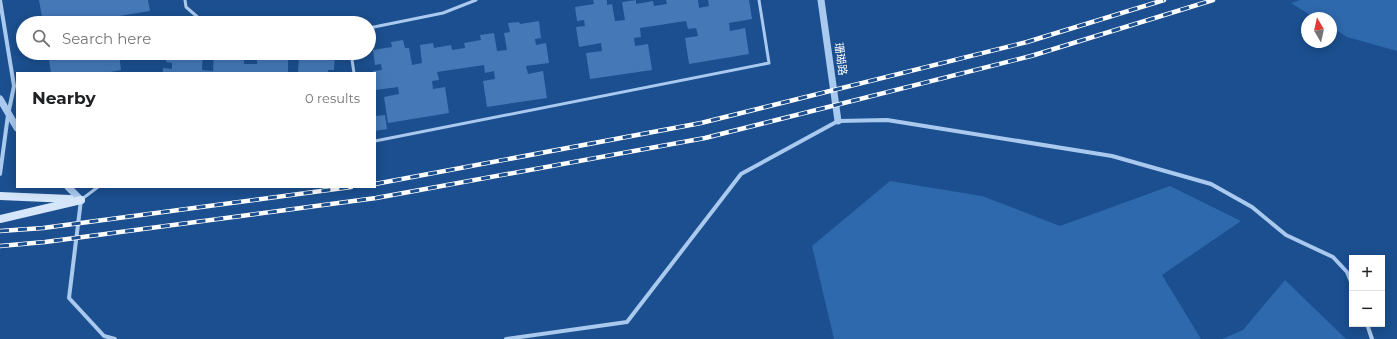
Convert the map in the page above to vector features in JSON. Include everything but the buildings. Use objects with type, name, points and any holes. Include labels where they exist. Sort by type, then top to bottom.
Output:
[{"type":"main road","points":[[0,196],[81,200]]},
{"type":"main road","points":[[0,218],[81,200]]},
{"type":"street","points":[[0,0],[14,86],[8,115],[0,174]]},
{"type":"street","name":"珊瑚路","points":[[821,0],[838,121]]},
{"type":"street","points":[[0,99],[16,127]]},
{"type":"street","points":[[506,339],[627,322],[742,174],[838,121],[887,120],[1112,156],[1211,184],[1252,207],[1286,235],[1333,257],[1347,272],[1349,277]]},
{"type":"street","points":[[69,188],[81,200],[69,298],[104,336],[115,339]]},
{"type":"street","points":[[1368,327],[1372,339]]},
{"type":"lane","points":[[185,0],[186,7],[196,16]]},
{"type":"lane","points":[[376,27],[443,13],[476,0]]},
{"type":"lane","points":[[376,141],[769,63],[759,0]]},
{"type":"lane","points":[[352,60],[354,72]]},
{"type":"lane","points":[[81,200],[97,188]]},
{"type":"shaded area","points":[[1300,0],[1397,0],[1397,51],[1347,37],[1337,31],[1337,12],[1305,12],[1291,3]]},
{"type":"shaded area","points":[[890,181],[982,196],[1060,226],[1170,186],[1241,221],[1162,275],[1201,339],[834,339],[812,246]]},
{"type":"shaded area","points":[[1285,280],[1346,339],[1222,339],[1243,330]]},
{"type":"railway","points":[[376,184],[701,123],[1027,42],[1164,0]]},
{"type":"railway","points":[[0,246],[45,242],[376,198],[705,138],[1031,56],[1213,0]]},
{"type":"railway","points":[[0,231],[43,228],[343,188]]}]
